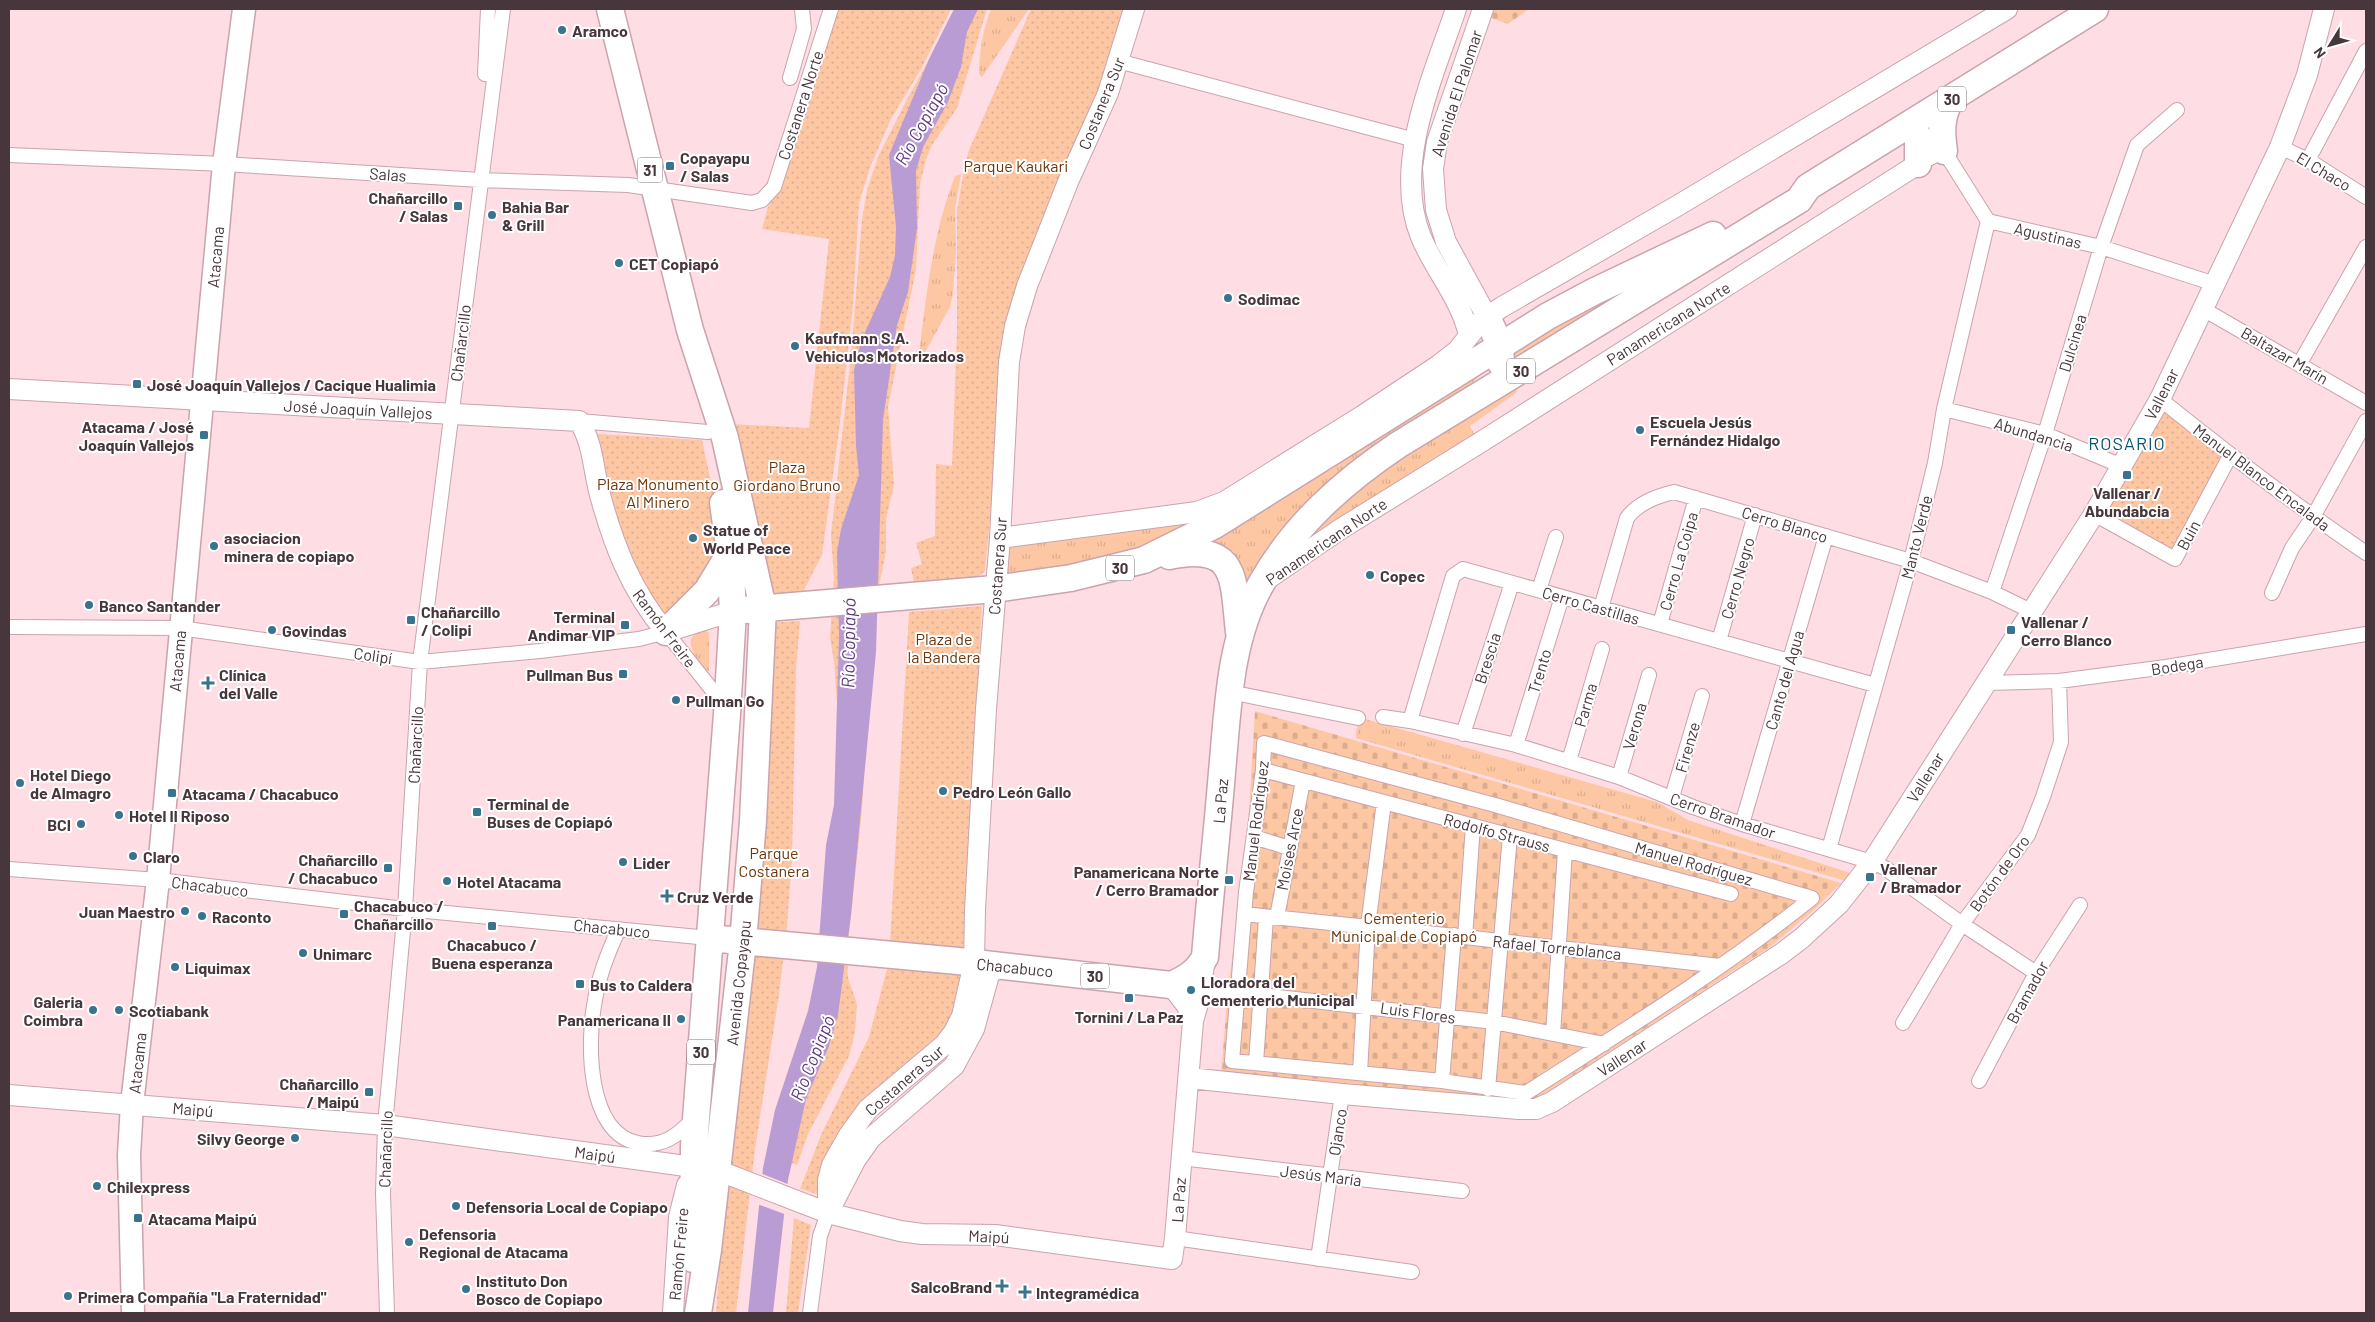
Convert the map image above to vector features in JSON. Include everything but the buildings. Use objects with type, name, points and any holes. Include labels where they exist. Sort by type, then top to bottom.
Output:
[{"type":"highway","name":"Avenida Copayapu","points":[[610,9],[690,330],[725,438],[764,608],[753,821],[744,942],[705,1168],[696,1313]]},
{"type":"highway","name":"Panamericana Norte","points":[[1260,584],[1293,537],[1323,502],[1370,464],[1799,200],[1808,187],[2095,9]]},
{"type":"highway","points":[[1944,151],[1941,128],[1943,114],[1950,100]]},
{"type":"highway","points":[[1912,124],[1918,137],[1918,164]]},
{"type":"highway","name":"Panamericana Norte","points":[[732,611],[995,589],[1071,578],[1144,560],[1216,525],[1500,345],[1571,303],[1703,241],[1792,188],[1808,187]]},
{"type":"highway","points":[[1444,417],[1450,406],[1497,373],[1502,356],[1500,345],[1487,317]]},
{"type":"highway","name":"Avenida Copayapu","points":[[690,330],[699,392],[722,500],[730,553],[732,611],[727,714],[696,1116],[705,1168]]},
{"type":"highway","points":[[1304,470],[1362,416]]},
{"type":"highway","points":[[1144,560],[1188,552],[1202,552],[1215,556],[1226,564],[1233,584],[1239,636]]},
{"type":"highway","points":[[666,632],[707,592],[730,553]]},
{"type":"highway","name":"La Paz","points":[[1205,957],[1230,692],[1239,636],[1260,584]]},
{"type":"highway","name":"Chacabuco","points":[[709,938],[987,964],[1171,985]]},
{"type":"highway","points":[[1171,985],[1192,974],[1205,957]]},
{"type":"main road","name":"Atacama","points":[[133,1313],[129,1164],[132,1104],[158,880],[224,164],[244,9]]},
{"type":"street","name":"Chañarcillo","points":[[480,180],[488,9]]},
{"type":"street","name":"Chañarcillo","points":[[387,1313],[383,1194],[385,1125],[405,909],[420,662],[503,9]]},
{"type":"street","name":"Costanera Norte","points":[[790,78],[804,29],[802,9]]},
{"type":"street","name":"Costanera Norte","points":[[764,198],[771,191],[775,183],[831,9]]},
{"type":"street","name":"Costanera Sur","points":[[810,1313],[828,1180],[832,1165],[868,1109],[896,1084],[934,1056],[954,1032],[987,964],[982,776],[1000,538],[1009,362],[1015,326],[1027,286],[1068,182],[1108,93],[1134,9]]},
{"type":"street","name":"Avenida El Palomar","points":[[1456,9],[1424,102],[1415,140],[1411,182],[1415,214],[1421,236],[1487,317]]},
{"type":"street","name":"Avenida El Palomar","points":[[1470,336],[1436,210],[1433,181],[1434,156],[1437,142],[1484,9]]},
{"type":"street","points":[[1000,538],[1197,512],[1224,502],[1362,416],[1448,359],[1487,317],[1668,212],[2007,9]]},
{"type":"street","name":"Vallenar","points":[[1189,1078],[1342,1094],[1536,1109],[1545,1106],[1781,954],[1802,938],[1839,904],[1872,862],[2033,612],[2094,514],[2160,400],[2280,147],[2307,75],[2324,9]]},
{"type":"street","points":[[2308,160],[2366,51]]},
{"type":"street","points":[[1118,61],[1415,140]]},
{"type":"street","name":"Dulcinea","points":[[1992,592],[2044,434],[2101,247],[2137,145],[2176,110]]},
{"type":"street","name":"El Chaco","points":[[2280,147],[2308,160],[2366,197]]},
{"type":"street","points":[[1918,164],[1944,151],[1988,221]]},
{"type":"street","name":"Salas","points":[[9,155],[224,164],[480,180],[579,183],[654,189],[746,203],[758,202],[764,198]]},
{"type":"street","name":"Panamericana Norte","points":[[1260,584],[1339,530],[1918,164]]},
{"type":"street","name":"Agustinas","points":[[1988,221],[2101,247],[2215,284]]},
{"type":"street","name":"Manto Verde","points":[[1829,850],[1911,561],[1935,463],[1944,409],[1988,221]]},
{"type":"street","points":[[2300,363],[2366,247]]},
{"type":"street","name":"Baltazar Marín","points":[[2203,309],[2300,363],[2366,403]]},
{"type":"street","name":"José Joaquín Vallejos","points":[[9,389],[579,421],[708,432]]},
{"type":"street","name":"Manuel Blanco Encalada","points":[[2160,400],[2230,456],[2366,553]]},
{"type":"street","name":"Abundancia","points":[[1944,409],[2044,434],[2122,466]]},
{"type":"street","name":"Ramón Freire","points":[[579,421],[588,439],[606,516],[633,588],[648,611],[717,696],[727,714]]},
{"type":"street","points":[[2272,593],[2292,548],[2313,517],[2366,421]]},
{"type":"street","name":"Buin","points":[[2094,514],[2175,559],[2230,456]]},
{"type":"street","name":"Cerro Blanco","points":[[1601,608],[1627,518],[1632,512],[1660,495],[1674,492],[1911,561],[1992,592],[2033,612]]},
{"type":"street","name":"Cerro La Coipa","points":[[1660,624],[1696,498]]},
{"type":"street","name":"Cerro Negro","points":[[1719,641],[1755,515]]},
{"type":"street","name":"Canto del Agua","points":[[1742,824],[1826,536]]},
{"type":"street","points":[[1539,590],[1556,537]]},
{"type":"street","name":"Cerro Castillas","points":[[1410,721],[1453,576],[1463,569],[1875,685]]},
{"type":"street","name":"Brescia","points":[[1463,734],[1512,583]]},
{"type":"street","name":"Trento","points":[[1516,745],[1562,597]]},
{"type":"street","name":"Colipí","points":[[9,627],[180,628],[420,662],[549,650],[639,639],[732,611]]},
{"type":"street","name":"Bodega","points":[[1987,683],[2059,681],[2166,668],[2366,634]]},
{"type":"street","name":"Parma","points":[[1569,761],[1602,649]]},
{"type":"street","name":"Verona","points":[[1619,777],[1649,675]]},
{"type":"street","name":"Botón de Oro","points":[[1903,1023],[1962,924],[2028,835],[2061,742],[2059,681]]},
{"type":"street","points":[[1230,692],[1358,718]]},
{"type":"street","name":"Firenze","points":[[1672,797],[1702,696]]},
{"type":"street","name":"Cerro Bramador","points":[[1383,717],[1410,721],[1516,745],[1619,777],[1693,807],[1742,824],[1872,862],[1885,868],[1962,924],[2036,973]]},
{"type":"street","name":"Manuel Rodríguez","points":[[1264,743],[1495,805],[1812,898],[1778,926],[1720,966],[1604,1044],[1526,1093],[1488,1089],[1442,1081],[1232,1061],[1244,914],[1254,837],[1263,770],[1264,743]]},
{"type":"street","name":"Rodolfo Strauss","points":[[1263,770],[1731,894]]},
{"type":"street","name":"Moises Arce","points":[[1256,1063],[1261,993],[1272,917],[1303,781]]},
{"type":"street","points":[[1360,1073],[1368,926],[1384,802]]},
{"type":"street","points":[[1442,1081],[1447,1016],[1473,826]]},
{"type":"street","points":[[1488,1089],[1510,836]]},
{"type":"street","points":[[1254,837],[1289,848]]},
{"type":"street","points":[[1553,1034],[1565,851]]},
{"type":"street","name":"Chacabuco","points":[[9,869],[158,880],[405,909],[709,938]]},
{"type":"street","name":"Bramador","points":[[1979,1081],[2036,973],[2080,905]]},
{"type":"street","name":"Rafael Torreblanca","points":[[1244,914],[1368,926],[1720,966]]},
{"type":"street","points":[[619,929],[601,973],[592,1020],[593,1072],[604,1118],[622,1137],[647,1144],[672,1138],[696,1116]]},
{"type":"street","name":"La Paz","points":[[1172,1259],[1189,1078],[1192,1021],[1205,957]]},
{"type":"street","name":"La Paz","points":[[1171,985],[1187,1006],[1192,1021]]},
{"type":"street","name":"Luis Flores","points":[[1200,988],[1261,993],[1494,1022],[1604,1044]]},
{"type":"street","name":"Ojanco","points":[[1318,1259],[1342,1094]]},
{"type":"street","name":"Maipú","points":[[9,1095],[385,1125],[705,1168],[825,1211],[900,1231],[922,1234],[995,1235],[1172,1259]]},
{"type":"street","name":"Jesús María","points":[[1181,1158],[1462,1191]]},
{"type":"street","name":"Ramón Freire","points":[[673,1313],[680,1211],[705,1168]]},
{"type":"street","points":[[1175,1238],[1412,1272]]},
{"type":"green space","name":"Plaza Giordano Bruno","points":[[835,9],[951,9],[921,69],[891,119],[871,165],[859,203],[853,306],[839,431],[822,555],[803,592],[766,597],[730,424],[809,428],[829,239],[762,229],[768,207],[777,194],[787,167]]},
{"type":"green space","points":[[957,9],[987,9],[957,108],[932,145],[926,159],[920,184],[916,269],[888,407],[894,485],[886,519],[886,551],[873,616],[862,810],[847,954],[848,978],[857,1004],[855,1032],[849,1056],[808,1134],[797,1165],[767,1154],[821,1009],[835,832],[837,704],[834,661],[830,638],[834,578],[831,535],[851,355],[862,219],[867,190],[878,157],[905,103]]},
{"type":"green space","points":[[991,9],[1029,9],[982,77],[979,74],[981,49]]},
{"type":"green space","name":"Parque Kaukari","points":[[1031,9],[1133,9],[1008,334],[985,571],[978,577],[914,583],[911,568],[922,564],[916,543],[935,536],[936,464],[952,466],[957,331],[957,211],[963,175],[969,150]]},
{"type":"green space","points":[[1492,9],[1529,9],[1508,24],[1489,17]]},
{"type":"green space","points":[[961,174],[955,209],[956,250],[953,294],[950,307],[923,356],[919,355],[936,241],[947,197],[955,176]]},
{"type":"green space","points":[[1612,292],[1635,292],[1513,363],[1510,348]]},
{"type":"green space","points":[[1480,368],[1480,375],[1471,384],[1385,438],[1356,460],[1252,591],[1206,547],[1217,534]]},
{"type":"green space","points":[[1521,382],[1516,393],[1470,426],[1476,437],[1306,545],[1305,535],[1365,481]]},
{"type":"green space","points":[[2160,399],[2230,456],[2175,559],[2094,514]]},
{"type":"green space","name":"Plaza Monumento Al Minero","points":[[590,435],[702,440],[715,501],[723,553],[665,619],[625,555]]},
{"type":"green space","points":[[1220,505],[1136,555],[1010,575],[1006,571],[1005,553],[1010,545]]},
{"type":"green space","name":"Plaza de la Bandera","points":[[982,606],[963,950],[890,943],[909,612]]},
{"type":"green space","name":"Parque Costanera","points":[[800,621],[796,670],[792,858],[779,995],[755,1149],[736,1313],[716,1313],[768,623]]},
{"type":"green space","points":[[705,630],[709,633],[709,671],[706,671],[694,655],[691,642],[692,637]]},
{"type":"green space","name":"Cementerio Municipal de Copiapó","points":[[1255,711],[1841,883],[1813,911],[1770,947],[1535,1100],[1370,1090],[1221,1075],[1228,990],[1247,844]]},
{"type":"green space","points":[[1358,717],[1657,802],[1688,820],[1850,873],[1846,881],[1356,738]]},
{"type":"green space","points":[[887,969],[953,972],[961,977],[954,1010],[940,1039],[829,1157],[817,1194],[800,1189],[821,1135],[869,1037]]},
{"type":"green space","points":[[794,1218],[811,1225],[798,1313],[786,1313]]},
{"type":"water","name":"Río Copiapó","points":[[954,9],[978,9],[967,32],[961,67],[948,102],[923,147],[916,171],[917,228],[908,292],[897,325],[883,420],[876,652],[851,915],[838,1015],[829,1046],[806,1099],[788,1180],[773,1313],[748,1313],[763,1168],[775,1110],[808,1011],[817,967],[826,845],[834,805],[839,636],[837,552],[841,529],[859,475],[856,446],[854,370],[861,341],[890,277],[895,255],[896,227],[889,155],[929,59]]},
{"type":"pier","points":[[760,1173],[790,1185],[787,1215],[757,1204]]},
{"type":"place","name":"Aramco","points":[[562,30]]},
{"type":"place","name":"Copayapu / Salas","points":[[670,166]]},
{"type":"place","name":"Chañarcillo / Salas","points":[[458,206]]},
{"type":"place","name":"Bahia Bar & Grill","points":[[492,215]]},
{"type":"place","name":"CET Copiapó","points":[[619,263]]},
{"type":"place","name":"Sodimac","points":[[1228,298]]},
{"type":"place","name":"Kaufmann S.A. Vehiculos Motorizados","points":[[795,346]]},
{"type":"place","name":"José Joaquín Vallejos / Cacique Hualimia","points":[[137,384]]},
{"type":"place","name":"Escuela Jesús Fernández Hidalgo","points":[[1640,430]]},
{"type":"place","name":"Atacama / José Joaquín Vallejos","points":[[204,435]]},
{"type":"place","name":"Vallenar / Abundabcia","points":[[2127,475]]},
{"type":"place","name":"Statue of World Peace","points":[[693,538]]},
{"type":"place","name":"asociacion minera de copiapo","points":[[214,546]]},
{"type":"place","name":"Copec","points":[[1370,575]]},
{"type":"place","name":"Banco Santander","points":[[89,605]]},
{"type":"place","name":"Chañarcillo / Colipi","points":[[411,620]]},
{"type":"place","name":"Terminal Andimar VIP","points":[[625,625]]},
{"type":"place","name":"Govindas","points":[[272,630]]},
{"type":"place","name":"Vallenar / Cerro Blanco","points":[[2011,630]]},
{"type":"place","name":"Pullman Bus","points":[[623,674]]},
{"type":"place","name":"Clínica del Valle","points":[[208,683]]},
{"type":"place","name":"Pullman Go","points":[[676,700]]},
{"type":"place","name":"Hotel Diego de Almagro","points":[[20,783]]},
{"type":"place","name":"Pedro León Gallo","points":[[943,791]]},
{"type":"place","name":"Atacama / Chacabuco","points":[[172,793]]},
{"type":"place","name":"Terminal de Buses de Copiapó","points":[[477,812]]},
{"type":"place","name":"Hotel Il Riposo","points":[[119,815]]},
{"type":"place","name":"BCI","points":[[81,824]]},
{"type":"place","name":"Claro","points":[[133,856]]},
{"type":"place","name":"Lider","points":[[623,862]]},
{"type":"place","name":"Chañarcillo / Chacabuco","points":[[388,868]]},
{"type":"place","name":"Vallenar / Bramador","points":[[1870,877]]},
{"type":"place","name":"Panamericana Norte / Cerro Bramador","points":[[1229,880]]},
{"type":"place","name":"Hotel Atacama","points":[[447,881]]},
{"type":"place","name":"Cruz Verde","points":[[667,896]]},
{"type":"place","name":"Juan Maestro","points":[[185,911]]},
{"type":"place","name":"Chacabuco / Chañarcillo","points":[[344,914]]},
{"type":"place","name":"Raconto","points":[[202,916]]},
{"type":"place","name":"Chacabuco / Buena esperanza","points":[[492,926]]},
{"type":"place","name":"Unimarc","points":[[303,953]]},
{"type":"place","name":"Liquimax","points":[[175,967]]},
{"type":"place","name":"Bus to Caldera","points":[[580,984]]},
{"type":"place","name":"Lloradora del Cementerio Municipal","points":[[1191,990]]},
{"type":"place","name":"Tornini / La Paz","points":[[1129,998]]},
{"type":"place","name":"Galeria Coimbra","points":[[93,1010]]},
{"type":"place","name":"Scotiabank","points":[[119,1010]]},
{"type":"place","name":"Panamericana II","points":[[681,1019]]},
{"type":"place","name":"Chañarcillo / Maipú","points":[[369,1092]]},
{"type":"place","name":"Silvy George","points":[[295,1138]]},
{"type":"place","name":"Chilexpress","points":[[97,1186]]},
{"type":"place","name":"Defensoria Local de Copiapo","points":[[456,1206]]},
{"type":"place","name":"Atacama Maipú","points":[[138,1218]]},
{"type":"place","name":"Defensoria Regional de Atacama","points":[[409,1242]]},
{"type":"place","name":"SalcoBrand","points":[[1002,1286]]},
{"type":"place","name":"Instituto Don Bosco de Copiapo","points":[[466,1289]]},
{"type":"place","name":"Integramédica","points":[[1025,1292]]},
{"type":"place","name":"Primera Compañía \"La Fraternidad\"","points":[[68,1296]]},
{"type":"district","name":"ROSARIO","points":[[2127,443]]}]
